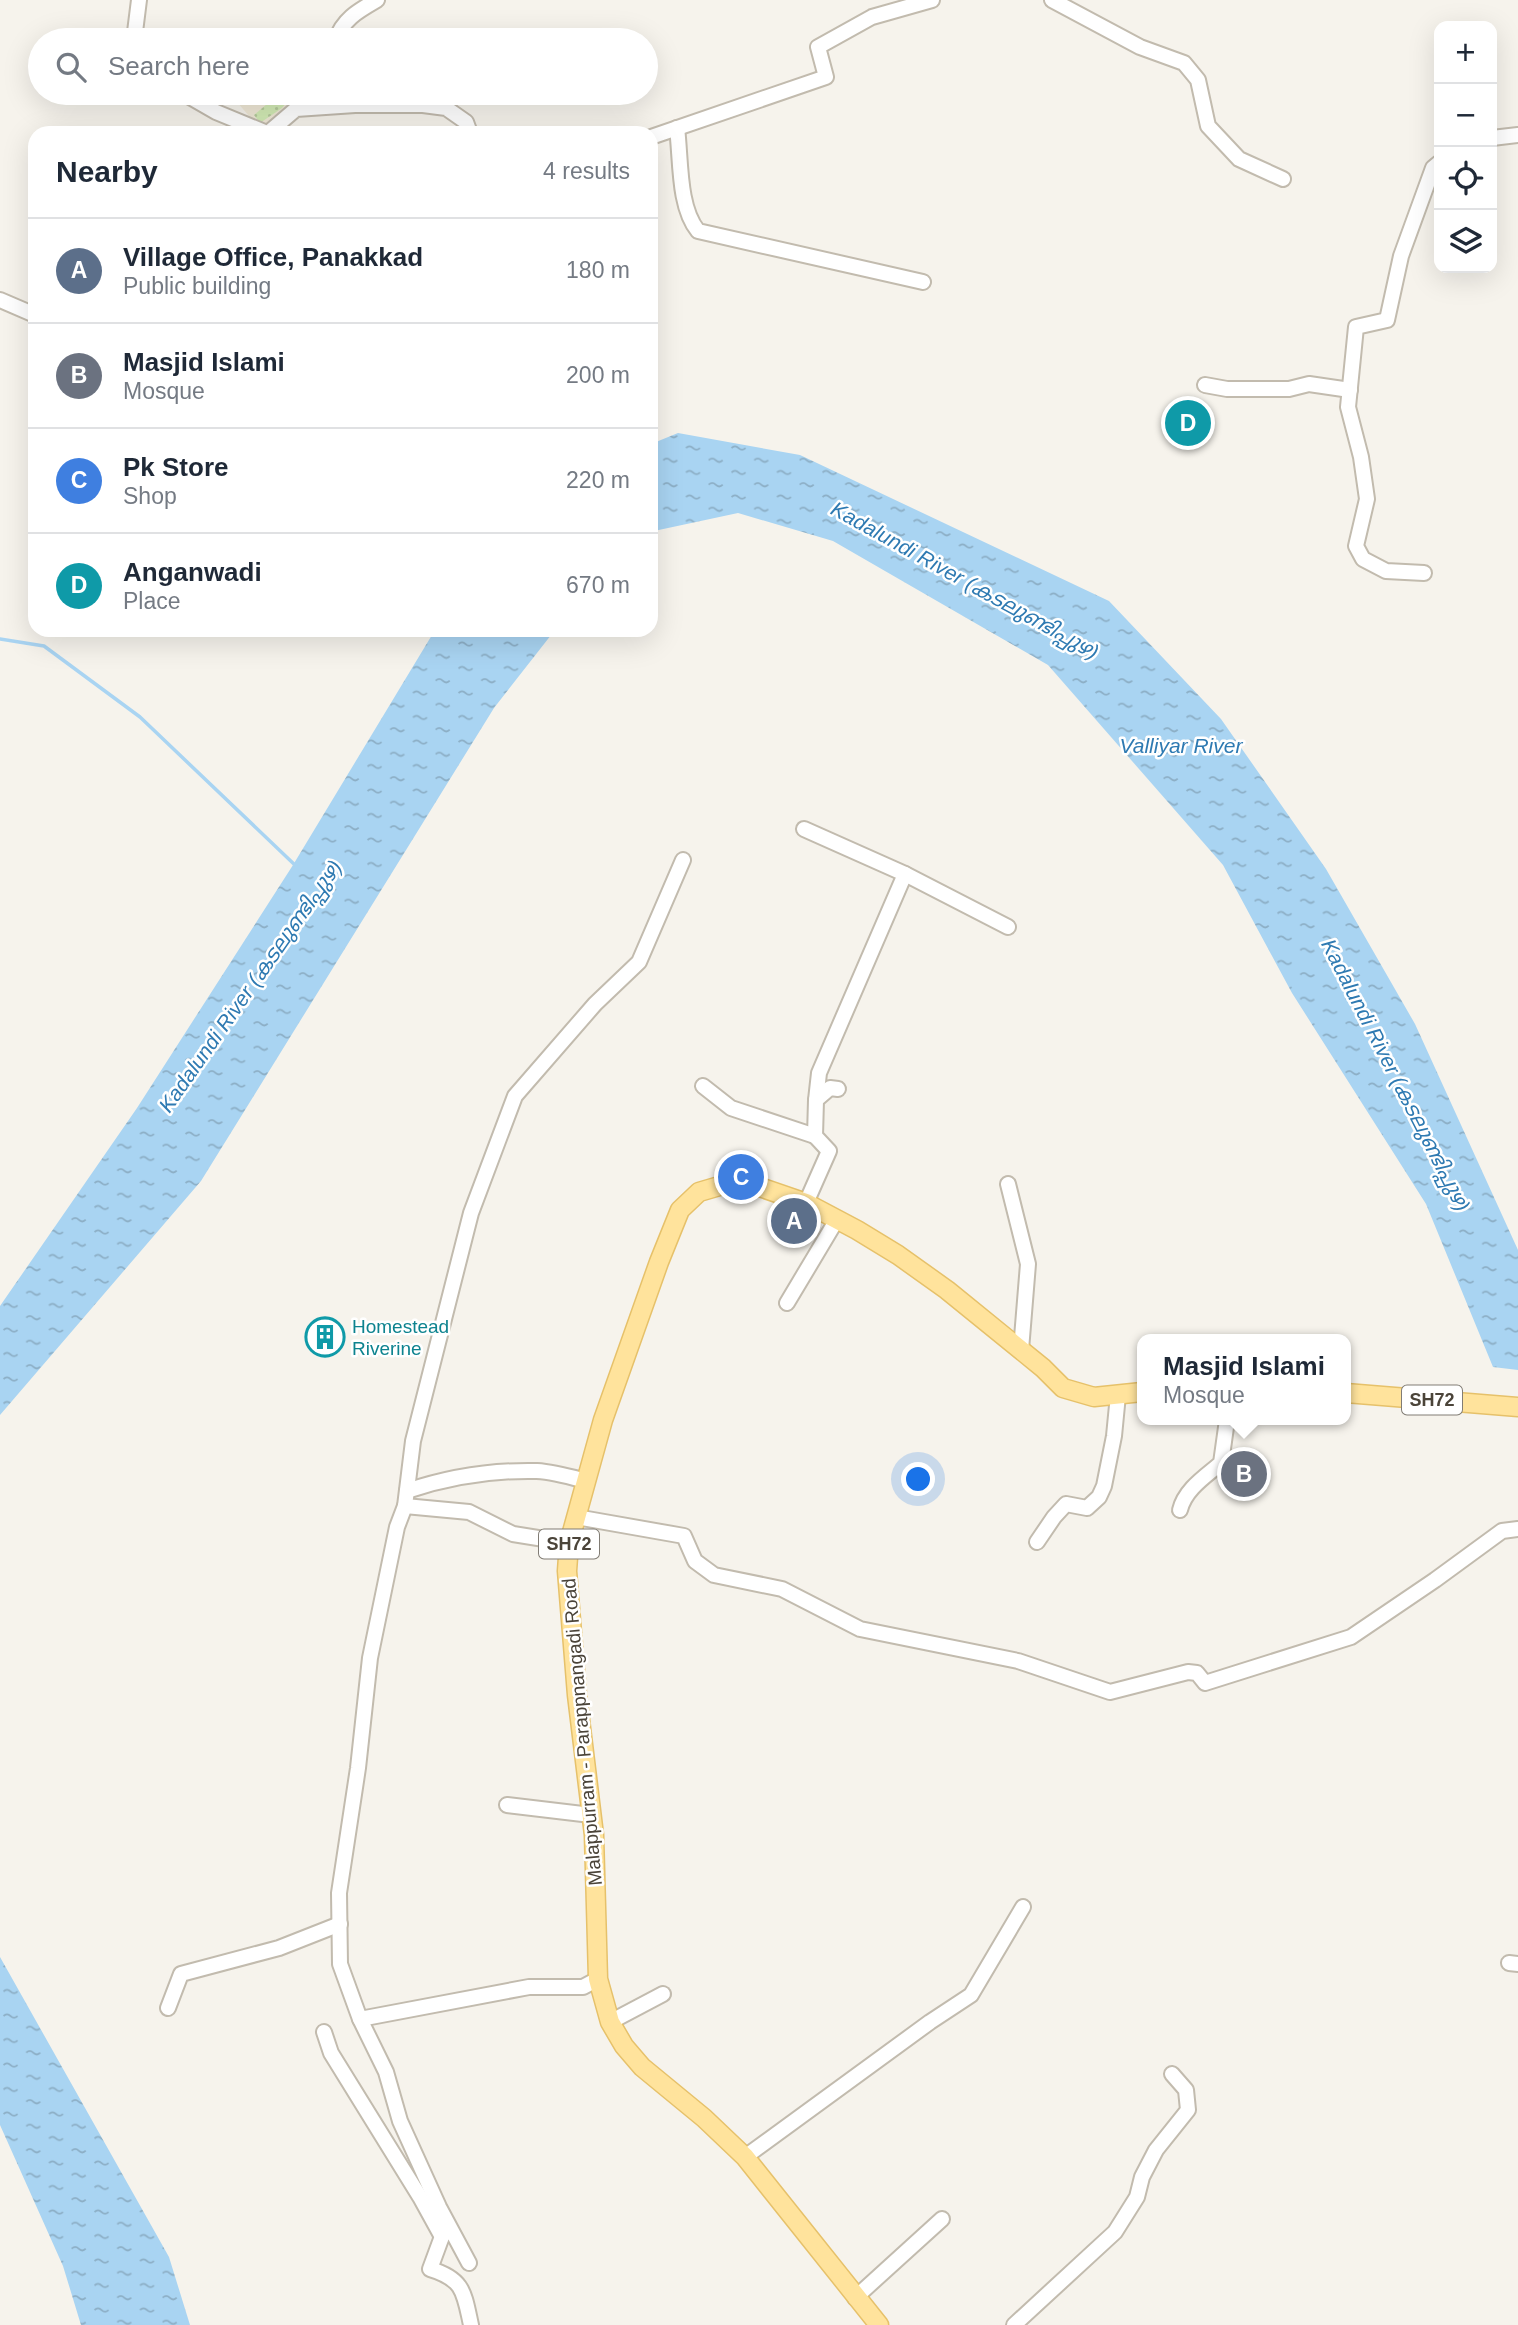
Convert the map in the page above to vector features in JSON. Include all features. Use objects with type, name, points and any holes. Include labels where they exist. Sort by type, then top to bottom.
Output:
[{"type":"main road","name":"Malappurram - Parappnangadi Road","points":[[879,2325],[745,2157],[704,2118],[642,2067],[624,2046],[610,2022],[598,1979],[591,1815],[577,1695],[567,1571],[569,1543],[586,1480],[603,1420],[680,1210],[699,1192],[733,1182],[754,1185],[806,1203],[898,1255],[947,1290],[1063,1388],[1094,1397],[1137,1393]]},
{"type":"main road","name":"SH72","points":[[1351,1393],[1518,1407]]},
{"type":"street","points":[[136,28],[139,0]]},
{"type":"street","points":[[340,28],[354,14],[377,0]]},
{"type":"street","points":[[658,135],[826,77],[818,47],[872,17],[932,0]]},
{"type":"street","points":[[1052,0],[1140,47],[1184,63],[1198,80],[1208,126],[1239,159],[1283,179]]},
{"type":"street","points":[[204,105],[251,126]]},
{"type":"street","points":[[276,126],[298,105]]},
{"type":"street","points":[[296,109],[355,105],[423,105],[446,108],[466,122],[467,126]]},
{"type":"street","points":[[677,128],[685,205],[689,220],[698,232],[923,282]]},
{"type":"street","points":[[1497,137],[1518,135]]},
{"type":"street","points":[[1424,573],[1386,571],[1363,559],[1356,546],[1367,499],[1348,407],[1356,327],[1387,320],[1401,256],[1434,167]]},
{"type":"street","points":[[0,300],[28,312]]},
{"type":"street","points":[[1205,386],[1227,389],[1289,389],[1309,384],[1350,390]]},
{"type":"street","points":[[804,829],[905,874],[1008,927]]},
{"type":"street","points":[[471,2325],[464,2294],[450,2275],[430,2269],[444,2230],[400,2121],[386,2072],[360,2019],[340,1964],[339,1893],[358,1768],[370,1658],[397,1527],[405,1506],[412,1441],[471,1213],[515,1096],[595,1004],[639,962],[683,860]]},
{"type":"street","points":[[816,1136],[819,1073],[905,874]]},
{"type":"street","points":[[703,1086],[731,1108],[816,1136],[828,1151],[806,1203]]},
{"type":"street","points":[[816,1100],[830,1088],[838,1089]]},
{"type":"street","points":[[1008,1184],[1028,1264],[1021,1350]]},
{"type":"street","points":[[787,1303],[836,1221]]},
{"type":"street","points":[[1037,1542],[1066,1504],[1087,1508],[1100,1497],[1114,1436],[1118,1395]]},
{"type":"street","points":[[1180,1510],[1193,1487],[1222,1463],[1226,1425]]},
{"type":"street","points":[[407,1491],[438,1480],[494,1473],[539,1471],[586,1480]]},
{"type":"street","points":[[405,1506],[469,1512],[513,1534],[569,1543]]},
{"type":"street","points":[[576,1517],[684,1536],[695,1561],[714,1575],[782,1589],[860,1629],[1018,1661],[1110,1692],[1188,1672],[1197,1673],[1205,1683],[1351,1637],[1502,1531],[1518,1529]]},
{"type":"street","points":[[507,1805],[591,1815]]},
{"type":"street","points":[[745,2157],[971,1995],[1023,1907]]},
{"type":"street","points":[[167,2008],[181,1974],[279,1948],[340,1924]]},
{"type":"street","points":[[360,2019],[529,1987],[583,1987],[598,1979]]},
{"type":"street","points":[[610,2022],[663,1994]]},
{"type":"street","points":[[324,2032],[331,2053],[420,2197],[469,2263]]},
{"type":"street","points":[[1014,2325],[1115,2232],[1137,2197],[1142,2177],[1156,2150],[1188,2110],[1186,2090],[1172,2074]]},
{"type":"street","points":[[855,2298],[942,2219]]},
{"type":"shaded area","points":[[240,105],[287,105],[263,126],[257,126]]},
{"type":"green space","points":[[266,105],[284,105],[260,123],[254,115]]},
{"type":"water","name":"Valliyar River","points":[[678,433],[800,455],[1109,601],[1221,719],[1326,869],[1415,1024],[1518,1250],[1518,1370],[1493,1367],[1426,1204],[1292,993],[1223,865],[1048,665],[833,541],[738,513],[658,530],[658,441]]},
{"type":"water","name":"Kadalundi River (കടലുണ്ടിപ്പുഴ)","points":[[431,637],[550,637],[494,708],[201,1181],[0,1415],[0,1306],[137,1108],[293,865]]},
{"type":"water","points":[[0,1957],[169,2257],[190,2325],[81,2325],[63,2266],[0,2125]]},
{"type":"waterway","points":[[0,639],[44,646],[140,717],[296,866]]},
{"type":"place","name":"Anganwadi","points":[[1188,423]]},
{"type":"place","name":"Pk Store","points":[[741,1177]]},
{"type":"place","name":"Village Office, Panakkad","points":[[794,1221]]},
{"type":"place","name":"Homestead Riverine","points":[[325,1337]]},
{"type":"place","name":"Masjid Islami","points":[[1244,1474]]}]
